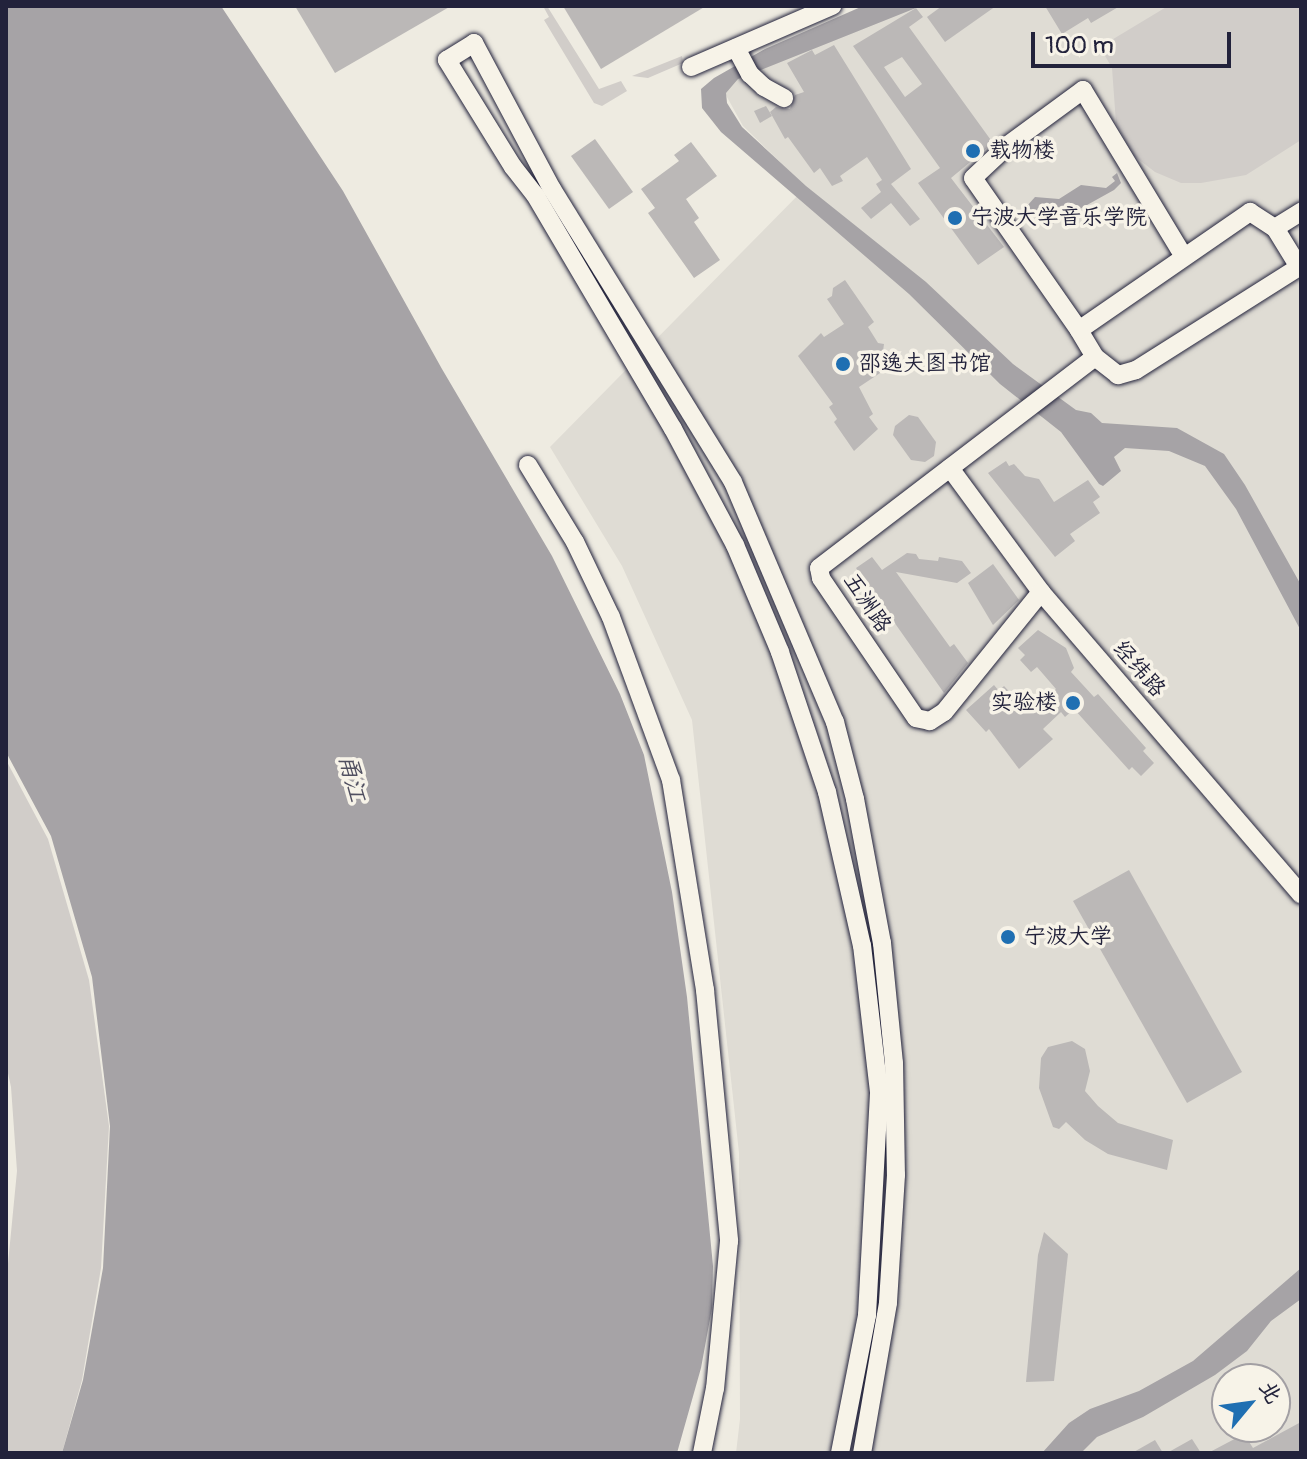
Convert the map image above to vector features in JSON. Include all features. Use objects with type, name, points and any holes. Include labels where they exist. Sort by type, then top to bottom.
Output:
[{"type":"street","points":[[691,67],[742,60],[832,6]]},
{"type":"street","points":[[840,1453],[867,1315],[879,1092],[862,946],[827,792],[780,652],[735,545],[673,429],[535,195],[513,167],[447,60],[474,43],[552,189],[733,482],[835,722],[855,799],[882,943],[894,1063],[896,1175],[888,1303],[862,1453]]},
{"type":"street","points":[[742,60],[784,98]]},
{"type":"street","points":[[1079,330],[1250,212],[1275,228],[1300,267],[1136,370],[1118,375],[1095,357],[973,178],[1008,145],[1083,90],[1184,257]]},
{"type":"street","points":[[1275,228],[1301,212]]},
{"type":"street","name":"五洲路","points":[[1041,592],[944,712],[930,721],[916,718],[821,578],[819,568],[1095,357]]},
{"type":"street","points":[[528,465],[575,542],[611,617],[671,780],[705,990],[729,1241],[715,1388],[702,1453]]},
{"type":"street","name":"经纬路","points":[[950,468],[1041,592],[1301,894]]},
{"type":"shaded area","points":[[543,6],[547,6],[599,89],[621,81],[627,91],[602,106],[594,103],[544,20],[549,17]]},
{"type":"shaded area","name":"宁波大学","points":[[893,6],[1301,6],[1301,1453],[736,1453],[740,1419],[739,1153],[692,720],[622,566],[550,447],[806,187],[743,126],[722,88],[754,63]]},
{"type":"shaded area","points":[[1168,6],[1301,6],[1301,140],[1246,175],[1201,183],[1181,183],[1155,172],[1133,155],[1116,123],[1112,68],[1100,47]]},
{"type":"shaded area","points":[[682,56],[683,63],[648,78],[632,76]]},
{"type":"shaded area","points":[[6,760],[48,839],[89,980],[109,1126],[101,1268],[82,1380],[62,1453],[6,1453],[6,1284],[17,1171],[11,1087],[6,1064]]},
{"type":"water","name":"甬江","points":[[6,6],[221,6],[343,191],[442,369],[552,556],[620,694],[644,755],[672,892],[687,997],[713,1266],[712,1308],[701,1368],[677,1453],[62,1453],[83,1380],[103,1268],[110,1126],[92,977],[51,836],[6,752]]},
{"type":"water","points":[[863,6],[921,6],[738,79],[726,93],[727,103],[742,127],[806,186],[926,282],[1013,364],[1076,410],[1091,413],[1102,423],[1177,428],[1224,454],[1301,585],[1301,631],[1236,509],[1205,466],[1169,451],[1125,448],[1114,457],[1121,471],[1103,486],[1099,484],[1061,432],[1000,384],[909,294],[721,132],[702,108],[701,89],[714,78],[765,49]]},
{"type":"water","points":[[1117,173],[1121,183],[1114,190],[1051,225],[1036,219],[1027,206],[1035,197],[1059,199],[1081,185],[1106,188],[1115,181],[1112,177]]},
{"type":"water","points":[[1301,1268],[1301,1299],[1271,1321],[1247,1351],[1231,1363],[1211,1363],[1211,1377],[1143,1417],[1097,1437],[1081,1453],[1042,1453],[1069,1423],[1090,1409],[1139,1391],[1193,1361]]},
{"type":"building","points":[[295,6],[451,6],[335,73]]},
{"type":"building","points":[[563,6],[706,6],[601,69]]},
{"type":"building","points":[[942,6],[996,6],[945,42],[927,17]]},
{"type":"building","points":[[1045,6],[1120,6],[1091,23],[1088,18],[1062,34]]},
{"type":"building","name":"载物楼","points":[[916,8],[923,17],[909,27],[993,143],[951,178],[1004,247],[978,265],[918,183],[940,168],[853,46]],"holes":[[[902,57],[922,84],[905,97],[884,67]]]},
{"type":"building","points":[[834,45],[911,169],[891,184],[920,219],[910,226],[891,203],[871,219],[861,208],[881,192],[876,184],[882,180],[867,157],[840,176],[843,181],[832,186],[820,168],[814,173],[788,137],[785,139],[770,112],[776,107],[790,109],[795,95],[804,92],[787,63],[812,50],[815,55]]},
{"type":"building","points":[[766,106],[772,116],[760,123],[754,111]]},
{"type":"building","points":[[595,139],[633,192],[609,209],[571,156]]},
{"type":"building","points":[[691,142],[717,176],[686,199],[699,218],[694,222],[720,260],[694,278],[648,213],[655,208],[641,189],[679,161],[674,155]]},
{"type":"building","name":"邵逸夫图书馆","points":[[845,280],[874,322],[868,327],[878,343],[884,344],[880,373],[859,387],[873,414],[869,417],[878,429],[854,451],[834,422],[837,419],[829,407],[833,404],[798,356],[821,333],[824,337],[844,324],[827,299],[832,296],[833,288]]},
{"type":"building","points":[[909,415],[918,417],[936,442],[934,456],[925,462],[911,460],[893,435],[895,426]]},
{"type":"building","points":[[1006,461],[1009,466],[1014,464],[1025,476],[1039,479],[1054,502],[1088,480],[1100,497],[1093,502],[1100,513],[1070,534],[1075,541],[1055,557],[988,473]]},
{"type":"building","points":[[907,553],[916,554],[919,559],[938,561],[939,557],[962,561],[971,573],[957,583],[896,572],[950,647],[954,644],[968,663],[944,693],[856,568],[872,557],[882,570]]},
{"type":"building","points":[[993,564],[1019,600],[993,625],[968,583]]},
{"type":"building","name":"实验楼","points":[[1038,630],[1066,648],[1074,668],[1071,672],[1094,697],[1098,694],[1146,748],[1143,751],[1154,763],[1141,776],[1132,767],[1129,770],[1074,709],[1065,717],[1061,712],[1043,729],[1053,739],[1019,769],[989,729],[986,732],[966,710],[994,685],[999,691],[1004,686],[1029,713],[1056,689],[1037,667],[1031,672],[1020,660],[1025,655],[1018,648]]},
{"type":"building","points":[[1129,870],[1242,1072],[1187,1103],[1073,901]]},
{"type":"building","points":[[1072,1041],[1085,1049],[1090,1071],[1085,1091],[1098,1106],[1118,1123],[1173,1140],[1167,1170],[1108,1154],[1085,1140],[1066,1122],[1059,1129],[1053,1127],[1039,1088],[1041,1058],[1048,1047]]},
{"type":"building","points":[[1044,1232],[1068,1254],[1054,1381],[1026,1382],[1038,1255]]},
{"type":"building","points":[[1301,1422],[1301,1453],[1208,1453],[1227,1443],[1250,1443],[1253,1448],[1262,1443],[1291,1443],[1291,1427]]},
{"type":"building","points":[[1192,1439],[1201,1453],[1167,1453]]},
{"type":"building","points":[[1155,1440],[1163,1453],[1132,1453]]},
{"type":"place","name":"载物楼","points":[[973,151]]},
{"type":"place","name":"宁波大学音乐学院","points":[[955,218]]},
{"type":"place","name":"邵逸夫图书馆","points":[[843,364]]},
{"type":"place","name":"实验楼","points":[[1073,703]]},
{"type":"place","name":"宁波大学","points":[[1008,937]]}]
